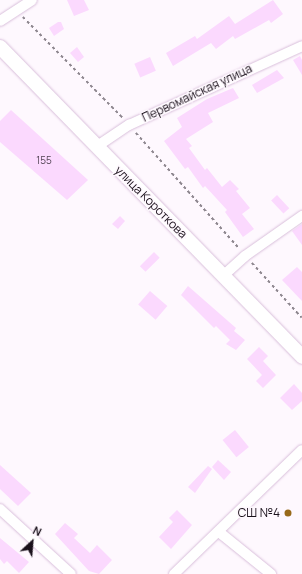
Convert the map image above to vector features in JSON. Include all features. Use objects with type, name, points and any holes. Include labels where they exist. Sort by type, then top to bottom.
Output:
[{"type":"street","points":[[0,21],[15,9],[32,0]]},
{"type":"street","name":"Первомайская улица","points":[[96,147],[129,125],[302,46]]},
{"type":"street","name":"улица Короткова","points":[[0,47],[96,147],[224,275],[302,357]]},
{"type":"street","points":[[224,275],[245,256],[302,216]]},
{"type":"street","points":[[174,574],[302,450]]},
{"type":"street","points":[[0,509],[71,574]]},
{"type":"street","points":[[219,532],[271,574]]},
{"type":"path","points":[[15,9],[129,125],[302,318]]},
{"type":"building","points":[[67,0],[84,0],[89,10],[74,16]]},
{"type":"building","points":[[273,0],[283,14],[271,23],[269,20],[235,39],[233,36],[216,49],[211,43],[173,66],[166,53],[195,36],[197,39],[229,16],[235,24]]},
{"type":"building","points":[[58,22],[61,22],[64,29],[54,36],[49,28]]},
{"type":"building","points":[[77,47],[84,57],[78,62],[70,53]]},
{"type":"building","points":[[300,56],[302,60],[302,75],[293,60]]},
{"type":"building","points":[[150,57],[156,71],[140,77],[134,64]]},
{"type":"building","points":[[277,70],[284,78],[257,93],[252,85]]},
{"type":"building","points":[[233,88],[239,98],[208,113],[213,122],[186,139],[192,146],[189,148],[205,170],[207,168],[222,187],[230,180],[239,189],[236,191],[250,208],[242,214],[254,229],[243,237],[225,212],[227,210],[205,186],[203,188],[188,167],[185,169],[164,141],[182,127],[177,118],[207,99]]},
{"type":"building","points":[[11,110],[88,180],[67,200],[0,142],[0,121]]},
{"type":"building","points":[[277,195],[289,208],[283,214],[271,200]]},
{"type":"building","points":[[120,216],[125,221],[118,229],[112,224]]},
{"type":"building","points":[[302,224],[302,245],[292,231]]},
{"type":"building","points":[[154,252],[160,258],[146,272],[140,266]]},
{"type":"building","points":[[297,267],[302,272],[302,301],[282,280]]},
{"type":"building","points":[[188,286],[236,328],[234,331],[245,340],[236,350],[226,344],[230,340],[216,326],[214,328],[181,295]]},
{"type":"building","points":[[150,291],[167,306],[156,320],[138,305]]},
{"type":"building","points":[[259,347],[268,356],[263,361],[276,375],[263,388],[256,381],[262,375],[247,359]]},
{"type":"building","points":[[294,384],[302,393],[302,401],[292,410],[280,398]]},
{"type":"building","points":[[235,430],[249,447],[236,457],[223,440]]},
{"type":"building","points":[[218,460],[231,472],[224,480],[212,467]]},
{"type":"building","points":[[0,465],[31,493],[18,506],[0,489]]},
{"type":"building","points":[[208,466],[212,469],[195,493],[188,487]]},
{"type":"building","points":[[177,510],[192,525],[171,549],[159,537],[173,522],[169,518]]},
{"type":"building","points":[[65,523],[78,534],[74,538],[90,553],[97,545],[112,560],[99,574],[89,571],[55,534]]},
{"type":"building","points":[[0,538],[29,562],[19,573],[7,561],[4,564],[0,559]]},
{"type":"place","name":"СШ №4","points":[[288,513]]}]
